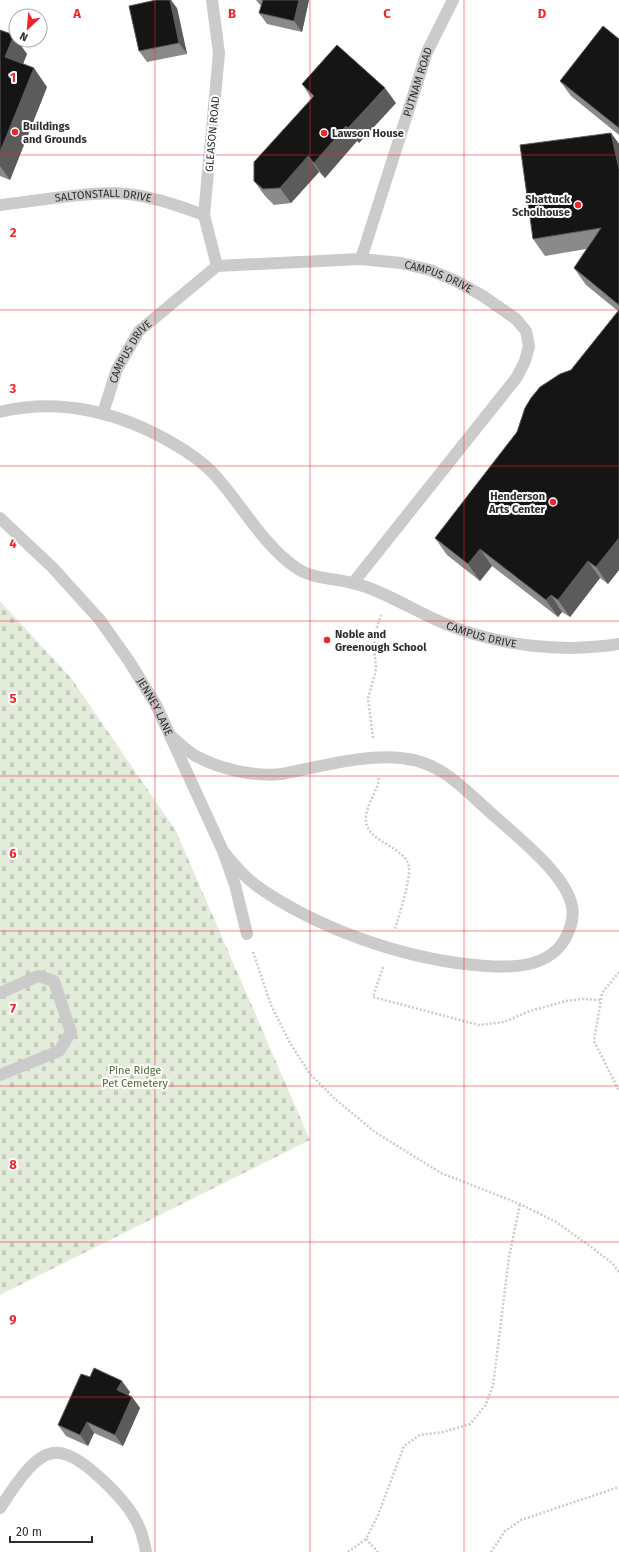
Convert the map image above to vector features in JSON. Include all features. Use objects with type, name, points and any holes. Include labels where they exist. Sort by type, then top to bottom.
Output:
[{"type":"lane","name":"GLEASON ROAD","points":[[212,0],[219,53],[204,215],[217,266]]},
{"type":"lane","name":"PUTNAM ROAD","points":[[361,259],[427,52],[452,0]]},
{"type":"lane","name":"SALTONSTALL DRIVE","points":[[0,205],[116,193],[149,198],[179,206],[204,215]]},
{"type":"lane","name":"CAMPUS DRIVE","points":[[103,414],[117,369],[139,331],[217,266],[361,259],[401,263],[430,270],[456,281],[483,296],[516,319],[526,331],[529,346],[525,362],[517,377],[353,583]]},
{"type":"lane","name":"CAMPUS DRIVE","points":[[0,412],[29,407],[46,406],[82,409],[103,414],[141,427],[160,436],[198,460],[213,473],[282,558],[298,569],[315,576],[353,583],[394,598],[424,615],[449,625],[474,634],[504,641],[568,648],[602,647],[619,644]]},
{"type":"lane","name":"JENNEY LANE","points":[[0,518],[53,568],[100,620],[122,650],[143,683],[156,705],[223,851],[235,885],[247,934]]},
{"type":"lane","points":[[170,735],[193,754],[207,762],[245,773],[272,775],[282,774],[360,759],[392,756],[420,762],[433,767],[456,783],[538,856],[551,870],[560,881],[571,902],[572,920],[569,931],[559,947],[550,955],[527,965],[514,967],[478,966],[428,959],[402,953],[324,924],[281,902],[247,879],[223,851]]},
{"type":"lane","points":[[0,993],[38,976],[54,981],[71,1032],[60,1051],[0,1075]]},
{"type":"lane","points":[[0,1508],[38,1460],[47,1455],[56,1453],[65,1454],[75,1459],[92,1472],[121,1499],[134,1516],[140,1529],[146,1552]]},
{"type":"path","points":[[374,741],[368,698],[375,674],[375,634],[380,614]]},
{"type":"path","points":[[380,772],[379,785],[368,808],[366,821],[370,832],[403,856],[409,866],[409,874],[402,906],[395,929]]},
{"type":"path","points":[[247,934],[271,1005],[290,1043],[310,1074],[335,1099],[375,1132],[434,1169],[520,1204],[556,1222],[612,1263],[619,1272]]},
{"type":"path","points":[[385,960],[374,997],[479,1025],[504,1022],[530,1011],[566,1001],[582,999],[601,1000]]},
{"type":"path","points":[[619,972],[602,993],[594,1041],[619,1091]]},
{"type":"path","points":[[348,1552],[366,1538],[378,1515],[404,1446],[420,1435],[443,1432],[470,1424],[485,1406],[493,1386],[508,1257],[520,1204]]},
{"type":"path","points":[[491,1552],[505,1531],[521,1520],[619,1487]]},
{"type":"path","points":[[366,1538],[378,1552]]},
{"type":"green space","name":"Pine Ridge Pet Cemetery","points":[[0,601],[71,678],[176,831],[310,1140],[0,1295]]},
{"type":"building","points":[[156,0],[170,0],[179,43],[139,51],[129,6]]},
{"type":"building","points":[[263,0],[299,0],[294,21],[259,13]]},
{"type":"building","points":[[603,26],[619,39],[619,128],[560,81]]},
{"type":"building","points":[[0,30],[8,33],[9,48],[5,57],[34,68],[0,152]]},
{"type":"building","name":"Lawson House","points":[[337,45],[385,88],[348,128],[346,126],[314,163],[308,156],[280,188],[263,189],[254,181],[254,162],[314,96],[302,84]]},
{"type":"building","name":"Shattuck Scholhouse","points":[[611,133],[619,169],[619,305],[574,268],[601,228],[533,239],[520,145]]},
{"type":"building","name":"Henderson Arts Center","points":[[619,310],[619,538],[596,567],[588,561],[558,600],[551,595],[546,600],[480,549],[468,564],[435,538],[517,432],[525,408],[531,398],[540,387],[560,374],[571,370]]},
{"type":"building","points":[[94,1368],[122,1381],[117,1390],[132,1397],[115,1435],[87,1422],[80,1435],[58,1425],[81,1374],[90,1377]]},
{"type":"place","name":"Buildings and Grounds","points":[[15,132]]},
{"type":"place","name":"Lawson House","points":[[324,133]]},
{"type":"place","name":"Shattuck Scholhouse","points":[[578,205]]},
{"type":"place","name":"Henderson Arts Center","points":[[553,502]]},
{"type":"place","name":"Noble and Greenough School","points":[[327,640]]}]
